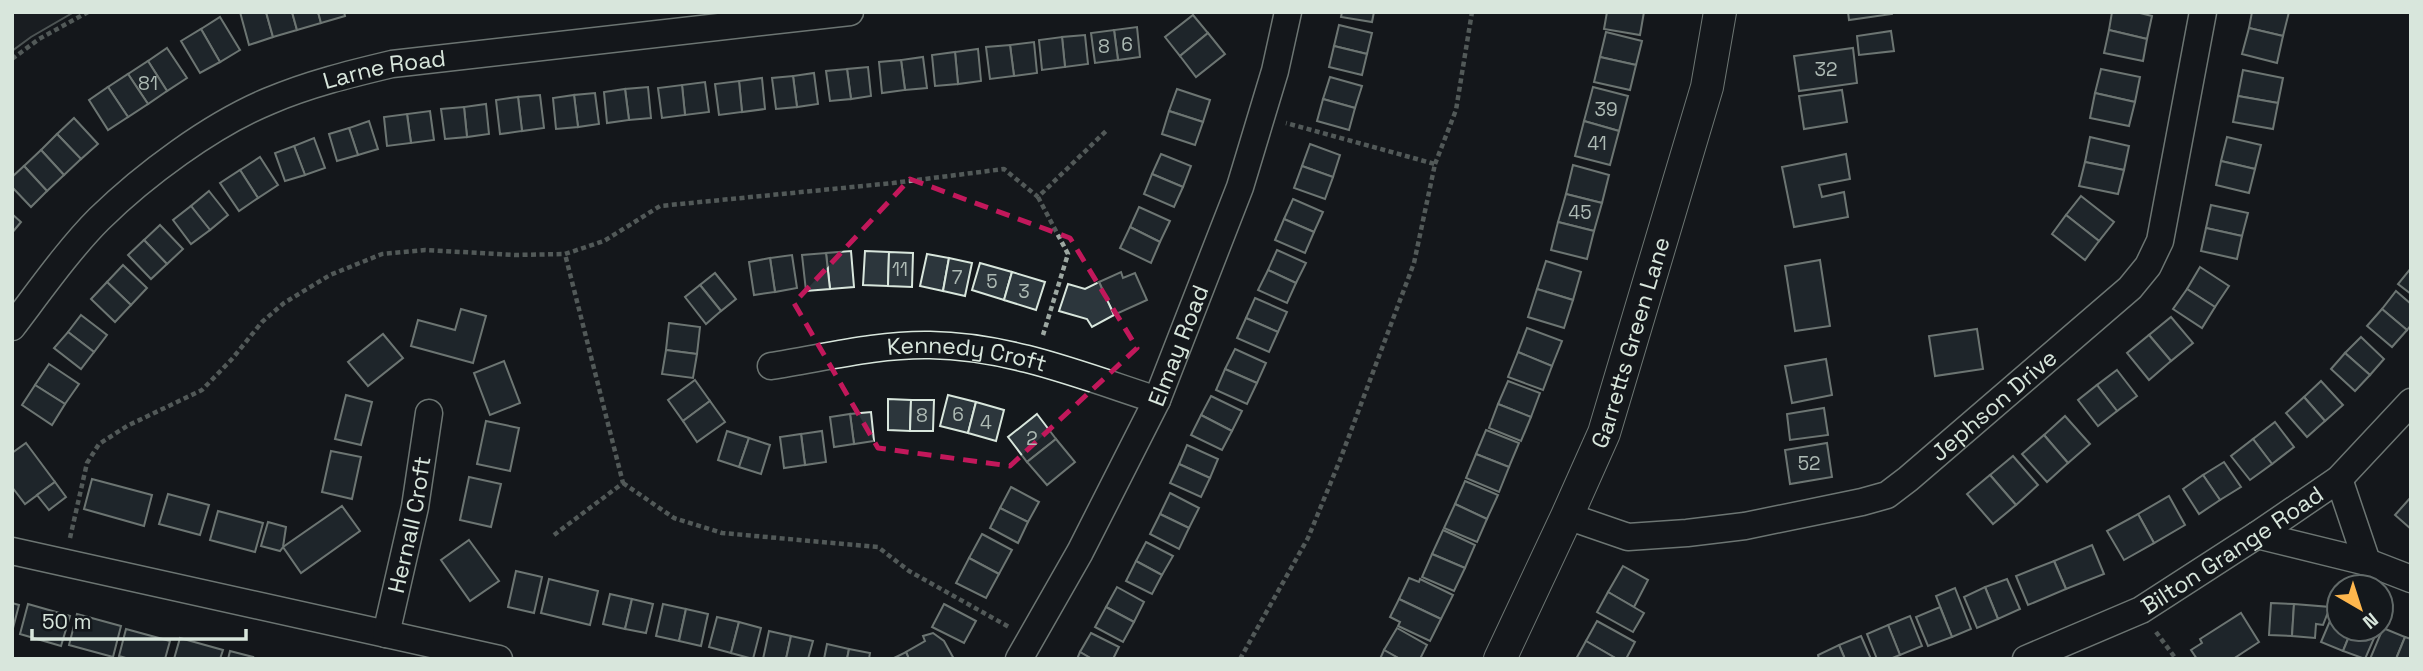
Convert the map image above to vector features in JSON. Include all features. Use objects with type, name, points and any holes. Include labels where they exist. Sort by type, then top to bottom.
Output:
[{"type":"street","name":"Larne Road","points":[[12,327],[98,220],[146,179],[210,132],[268,101],[330,79],[392,64],[849,12]]},
{"type":"street","name":"Elmay Road","points":[[1024,649],[1080,551],[1157,401],[1240,187],[1275,71],[1288,12]]},
{"type":"street","name":"Garretts Green Lane","points":[[1500,659],[1604,433],[1707,87],[1720,12]]},
{"type":"street","name":"Jephson Drive","points":[[1567,516],[1628,537],[1699,531],[1745,526],[1862,502],[1887,495],[1909,479],[2130,288],[2148,266],[2160,241],[2203,12]]},
{"type":"street","name":"Kennedy Croft","points":[[771,366],[889,347],[930,345],[1018,356],[1157,401]]},
{"type":"street","name":"Bilton Grange Road","points":[[2026,659],[2141,610],[2257,535],[2339,479],[2411,402]]},
{"type":"street","name":"Hernall Croft","points":[[386,634],[415,508],[429,413]]},
{"type":"street","points":[[2339,479],[2367,562]]},
{"type":"street","points":[[2257,535],[2367,562],[2411,579]]},
{"type":"street","points":[[12,551],[499,659]]},
{"type":"path","points":[[12,59],[39,39],[88,12]]},
{"type":"path","points":[[1240,659],[1308,538],[1414,263],[1434,164],[1456,110],[1472,12]]},
{"type":"path","points":[[1261,117],[1434,164]]},
{"type":"path","points":[[1038,197],[1107,130]]},
{"type":"path","points":[[64,563],[87,463],[100,444],[127,426],[202,390],[262,322],[284,303],[330,275],[382,254],[425,250],[516,255],[565,254],[604,241],[660,206],[1004,169],[1038,197],[1068,254],[1035,361]]},
{"type":"path","points":[[565,254],[623,483],[674,518],[722,533],[878,547],[1024,649]]},
{"type":"path","points":[[554,535],[623,483]]},
{"type":"path","points":[[2141,610],[2176,659]]},
{"type":"highlighted area","points":[[910,179],[1070,238],[1137,348],[1010,466],[878,448],[794,303]]},
{"type":"shaded area","points":[[12,12],[74,12],[12,51]]},
{"type":"building","points":[[240,12],[266,12],[273,37],[249,45]]},
{"type":"building","points":[[266,12],[292,12],[297,30],[273,37]]},
{"type":"building","points":[[292,12],[318,12],[321,23],[297,30]]},
{"type":"building","points":[[318,12],[344,12],[345,16],[321,23]]},
{"type":"building","points":[[1342,12],[1374,12],[1372,22],[1341,17]]},
{"type":"building","points":[[1607,12],[1644,12],[1640,35],[1604,29]]},
{"type":"building","points":[[1848,12],[1892,12],[1892,14],[1849,20]]},
{"type":"building","points":[[2112,12],[2136,12],[2152,16],[2147,39],[2109,30]]},
{"type":"building","points":[[2252,12],[2289,12],[2283,36],[2249,28]]},
{"type":"building","points":[[1193,15],[1208,33],[1180,56],[1165,37]]},
{"type":"building","points":[[220,17],[240,50],[220,62],[201,29]]},
{"type":"building","points":[[1339,25],[1372,33],[1367,54],[1334,46]]},
{"type":"building","points":[[1137,27],[1140,57],[1118,60],[1114,30]]},
{"type":"building","points":[[2249,28],[2283,36],[2277,63],[2242,54]]},
{"type":"building","points":[[201,29],[220,62],[200,73],[181,41]]},
{"type":"building","points":[[1114,30],[1118,60],[1095,63],[1091,33]]},
{"type":"building","points":[[2109,30],[2147,39],[2143,61],[2104,53]]},
{"type":"building","points":[[1891,31],[1894,51],[1859,55],[1857,36]]},
{"type":"building","points":[[1606,32],[1642,41],[1636,65],[1600,57]]},
{"type":"building","points":[[1208,33],[1225,54],[1196,77],[1180,56]]},
{"type":"building","points":[[1085,35],[1088,64],[1065,67],[1062,37]]},
{"type":"building","points":[[1062,37],[1065,67],[1042,70],[1039,40]]},
{"type":"building","points":[[1034,42],[1037,73],[1014,76],[1010,45]]},
{"type":"building","points":[[1010,45],[1014,76],[990,79],[986,47]]},
{"type":"building","points":[[1334,46],[1367,54],[1362,75],[1329,67]]},
{"type":"building","points":[[167,48],[187,78],[167,91],[148,61]]},
{"type":"building","points":[[1853,48],[1857,83],[1799,91],[1794,56]]},
{"type":"building","points":[[978,49],[981,81],[958,84],[955,52]]},
{"type":"building","points":[[955,52],[958,84],[935,86],[932,55]]},
{"type":"building","points":[[923,57],[927,88],[905,90],[901,60]]},
{"type":"building","points":[[1600,57],[1636,65],[1630,90],[1594,82]]},
{"type":"building","points":[[901,60],[905,90],[882,93],[879,62]]},
{"type":"building","points":[[148,61],[167,91],[148,104],[128,74]]},
{"type":"building","points":[[868,67],[871,96],[851,99],[847,69]]},
{"type":"building","points":[[847,69],[851,99],[830,101],[826,71]]},
{"type":"building","points":[[2101,69],[2140,77],[2135,102],[2095,93]]},
{"type":"building","points":[[2243,70],[2283,78],[2278,103],[2238,96]]},
{"type":"building","points":[[814,73],[818,104],[797,107],[793,76]]},
{"type":"building","points":[[128,74],[148,104],[128,117],[108,87]]},
{"type":"building","points":[[793,76],[797,107],[776,109],[772,78]]},
{"type":"building","points":[[1330,77],[1362,86],[1355,108],[1323,99]]},
{"type":"building","points":[[762,78],[765,109],[742,112],[739,81]]},
{"type":"building","points":[[739,81],[742,112],[719,115],[715,84]]},
{"type":"building","points":[[705,82],[709,112],[685,115],[682,85]]},
{"type":"building","points":[[682,85],[685,115],[662,118],[658,88]]},
{"type":"building","points":[[108,87],[128,117],[108,130],[89,100]]},
{"type":"building","points":[[648,87],[651,118],[629,120],[625,89]]},
{"type":"building","points":[[1593,87],[1628,96],[1619,131],[1584,121]]},
{"type":"building","points":[[625,89],[629,120],[607,123],[604,92]]},
{"type":"building","points":[[1177,89],[1210,100],[1203,122],[1169,111]]},
{"type":"building","points":[[1842,90],[1847,122],[1804,129],[1799,96]]},
{"type":"building","points":[[595,93],[599,124],[578,127],[574,95]]},
{"type":"building","points":[[2095,93],[2135,102],[2129,126],[2090,118]]},
{"type":"building","points":[[540,95],[544,128],[522,131],[518,97]]},
{"type":"building","points":[[574,95],[578,127],[556,129],[553,98]]},
{"type":"building","points":[[2238,96],[2278,103],[2273,129],[2233,122]]},
{"type":"building","points":[[518,97],[522,131],[500,134],[496,100]]},
{"type":"building","points":[[1323,99],[1355,108],[1349,130],[1317,121]]},
{"type":"building","points":[[486,104],[489,134],[467,137],[464,107]]},
{"type":"building","points":[[464,107],[467,137],[445,139],[441,109]]},
{"type":"building","points":[[430,111],[434,140],[411,143],[407,114]]},
{"type":"building","points":[[1169,111],[1203,122],[1195,145],[1162,134]]},
{"type":"building","points":[[407,114],[411,143],[387,146],[384,117]]},
{"type":"building","points":[[74,118],[98,144],[81,159],[57,134]]},
{"type":"building","points":[[369,121],[378,149],[358,155],[349,128]]},
{"type":"building","points":[[1584,121],[1619,131],[1610,165],[1575,156]]},
{"type":"building","points":[[349,128],[358,155],[337,161],[329,134]]},
{"type":"building","points":[[57,134],[81,159],[64,175],[41,150]]},
{"type":"building","points":[[2090,137],[2129,146],[2124,170],[2085,162]]},
{"type":"building","points":[[2227,137],[2261,145],[2255,169],[2221,161]]},
{"type":"building","points":[[314,138],[325,168],[305,175],[294,146]]},
{"type":"building","points":[[1310,144],[1340,155],[1333,177],[1302,166]]},
{"type":"building","points":[[294,146],[305,175],[285,181],[275,153]]},
{"type":"building","points":[[41,150],[64,175],[47,191],[24,166]]},
{"type":"building","points":[[1161,154],[1191,166],[1183,187],[1152,174]]},
{"type":"building","points":[[1846,154],[1850,179],[1819,185],[1822,197],[1844,192],[1848,217],[1794,227],[1782,167]]},
{"type":"building","points":[[260,157],[278,185],[258,198],[240,170]]},
{"type":"building","points":[[2221,161],[2255,169],[2249,193],[2216,185]]},
{"type":"building","points":[[2085,162],[2124,170],[2118,194],[2079,186]]},
{"type":"building","points":[[1573,165],[1609,175],[1602,203],[1566,194]]},
{"type":"building","points":[[24,166],[47,191],[31,207],[12,187],[12,177]]},
{"type":"building","points":[[1302,166],[1333,177],[1325,199],[1294,188]]},
{"type":"building","points":[[240,170],[258,198],[239,211],[220,183]]},
{"type":"building","points":[[1152,174],[1183,187],[1174,207],[1144,194]]},
{"type":"building","points":[[209,191],[228,215],[210,230],[191,206]]},
{"type":"building","points":[[1566,194],[1602,203],[1594,231],[1558,222]]},
{"type":"building","points":[[2081,196],[2114,222],[2099,241],[2066,215]]},
{"type":"building","points":[[1293,199],[1323,212],[1314,232],[1284,219]]},
{"type":"building","points":[[2211,205],[2248,213],[2242,236],[2206,228]]},
{"type":"building","points":[[191,206],[210,230],[191,244],[173,220]]},
{"type":"building","points":[[1139,207],[1170,221],[1160,242],[1130,227]]},
{"type":"building","points":[[12,214],[21,222],[12,233]]},
{"type":"building","points":[[2066,215],[2099,241],[2085,260],[2052,234]]},
{"type":"building","points":[[1284,219],[1314,232],[1305,253],[1275,240]]},
{"type":"building","points":[[1558,222],[1594,231],[1587,259],[1551,250]]},
{"type":"building","points":[[160,225],[183,249],[167,264],[144,240]]},
{"type":"building","points":[[1130,227],[1160,242],[1151,263],[1120,248]]},
{"type":"building","points":[[2206,228],[2242,236],[2237,259],[2201,251]]},
{"type":"building","points":[[144,240],[167,264],[151,279],[128,255]]},
{"type":"building","points":[[1277,250],[1306,263],[1296,283],[1268,270]]},
{"type":"building","points":[[851,251],[854,287],[830,289],[826,253]]},
{"type":"building","points":[[865,251],[889,252],[888,286],[863,285]]},
{"type":"building","points":[[889,252],[913,253],[912,287],[888,286]]},
{"type":"building","points":[[826,253],[830,289],[806,291],[802,255]]},
{"type":"building","points":[[927,254],[949,258],[943,291],[920,286]]},
{"type":"building","points":[[792,255],[797,288],[775,292],[770,258]]},
{"type":"building","points":[[770,258],[775,292],[754,295],[749,262]]},
{"type":"building","points":[[949,258],[972,263],[965,296],[943,291]]},
{"type":"building","points":[[1820,260],[1830,326],[1795,331],[1785,266]]},
{"type":"building","points":[[1546,261],[1581,272],[1573,300],[1537,289]]},
{"type":"building","points":[[980,263],[1012,272],[1004,300],[972,290]]},
{"type":"building","points":[[123,265],[147,288],[131,305],[107,282]]},
{"type":"building","points":[[2200,267],[2229,286],[2215,307],[2187,289]]},
{"type":"building","points":[[2411,268],[2411,294],[2398,284]]},
{"type":"building","points":[[1268,270],[1296,283],[1287,303],[1258,290]]},
{"type":"building","points":[[1012,272],[1045,282],[1036,310],[1004,300]]},
{"type":"building","points":[[1121,272],[1123,278],[1135,273],[1147,300],[1114,315],[1099,282]]},
{"type":"building","points":[[715,273],[736,299],[721,311],[700,285]]},
{"type":"building","points":[[107,282],[131,305],[115,322],[91,299]]},
{"type":"building","points":[[1099,282],[1114,315],[1092,327],[1087,319],[1059,311],[1068,284],[1085,289]]},
{"type":"building","points":[[700,285],[721,311],[706,324],[685,297]]},
{"type":"building","points":[[1537,289],[1573,300],[1564,328],[1528,317]]},
{"type":"building","points":[[2187,289],[2215,307],[2202,328],[2173,309]]},
{"type":"building","points":[[2396,291],[2411,304],[2411,325],[2407,330],[2382,309]]},
{"type":"building","points":[[1255,298],[1287,312],[1278,332],[1246,318]]},
{"type":"building","points":[[461,309],[486,316],[473,363],[411,346],[418,320],[455,330]]},
{"type":"building","points":[[2382,309],[2407,330],[2392,347],[2367,326]]},
{"type":"building","points":[[81,315],[107,335],[94,352],[68,332]]},
{"type":"building","points":[[2171,317],[2193,343],[2171,361],[2149,335]]},
{"type":"building","points":[[1246,318],[1278,332],[1269,352],[1237,338]]},
{"type":"building","points":[[669,323],[700,327],[697,354],[666,350]]},
{"type":"building","points":[[1527,328],[1562,341],[1552,366],[1518,352]]},
{"type":"building","points":[[1977,329],[1983,369],[1935,376],[1929,336]]},
{"type":"building","points":[[68,332],[94,352],[81,369],[54,348]]},
{"type":"building","points":[[383,334],[403,358],[368,386],[348,362]]},
{"type":"building","points":[[2149,335],[2171,361],[2149,380],[2127,353]]},
{"type":"building","points":[[2361,337],[2384,359],[2370,375],[2345,353]]},
{"type":"building","points":[[1235,349],[1266,363],[1257,383],[1225,369]]},
{"type":"building","points":[[666,350],[697,354],[693,378],[662,374]]},
{"type":"building","points":[[1518,352],[1552,366],[1543,390],[1508,377]]},
{"type":"building","points":[[2345,353],[2370,375],[2355,391],[2331,369]]},
{"type":"building","points":[[1826,359],[1832,395],[1792,403],[1785,366]]},
{"type":"building","points":[[504,361],[520,403],[490,415],[474,373]]},
{"type":"building","points":[[49,364],[79,384],[65,404],[35,385]]},
{"type":"building","points":[[1225,369],[1257,383],[1247,404],[1216,390]]},
{"type":"building","points":[[2117,370],[2137,396],[2117,411],[2097,385]]},
{"type":"building","points":[[695,380],[710,401],[683,421],[668,400]]},
{"type":"building","points":[[1508,381],[1540,393],[1531,417],[1498,404]]},
{"type":"building","points":[[2321,381],[2343,405],[2325,421],[2304,397]]},
{"type":"building","points":[[35,385],[65,404],[52,425],[22,405]]},
{"type":"building","points":[[2097,385],[2117,411],[2098,426],[2078,400]]},
{"type":"building","points":[[346,395],[372,402],[361,445],[335,439]]},
{"type":"building","points":[[948,395],[976,402],[968,433],[940,426]]},
{"type":"building","points":[[1211,396],[1242,411],[1232,431],[1201,415]]},
{"type":"building","points":[[2304,397],[2325,421],[2307,437],[2286,413]]},
{"type":"building","points":[[888,399],[911,400],[910,431],[888,430]]},
{"type":"building","points":[[911,400],[934,400],[933,431],[910,431]]},
{"type":"building","points":[[710,401],[725,422],[697,442],[683,421]]},
{"type":"building","points":[[976,402],[1004,410],[996,441],[968,433]]},
{"type":"building","points":[[1498,404],[1531,417],[1521,441],[1489,428]]},
{"type":"building","points":[[1824,408],[1828,435],[1790,440],[1787,414]]},
{"type":"building","points":[[871,412],[874,441],[854,444],[850,414]]},
{"type":"building","points":[[850,414],[854,444],[834,447],[830,417]]},
{"type":"building","points":[[1037,414],[1056,439],[1027,462],[1008,437]]},
{"type":"building","points":[[1201,415],[1232,431],[1222,450],[1191,435]]},
{"type":"building","points":[[2065,416],[2090,444],[2068,463],[2044,435]]},
{"type":"building","points":[[486,421],[519,428],[510,471],[477,464]]},
{"type":"building","points":[[2275,422],[2294,447],[2272,464],[2253,439]]},
{"type":"building","points":[[1486,430],[1519,443],[1509,467],[1476,454]]},
{"type":"building","points":[[727,431],[749,438],[739,467],[718,460]]},
{"type":"building","points":[[822,431],[826,462],[805,465],[801,434]]},
{"type":"building","points":[[801,434],[805,465],[784,468],[780,437]]},
{"type":"building","points":[[2044,435],[2068,463],[2047,482],[2022,454]]},
{"type":"building","points":[[749,438],[770,445],[761,474],[739,467]]},
{"type":"building","points":[[1056,439],[1075,462],[1047,485],[1027,462]]},
{"type":"building","points":[[2253,439],[2272,464],[2250,480],[2231,456]]},
{"type":"building","points":[[26,443],[55,482],[25,504],[12,487],[12,453]]},
{"type":"building","points":[[1827,443],[1832,477],[1790,484],[1785,450]]},
{"type":"building","points":[[1187,445],[1218,459],[1210,478],[1179,464]]},
{"type":"building","points":[[331,451],[361,457],[352,499],[322,492]]},
{"type":"building","points":[[1476,454],[1509,467],[1499,492],[1466,478]]},
{"type":"building","points":[[2013,456],[2038,485],[2016,505],[1990,475]]},
{"type":"building","points":[[2224,462],[2241,487],[2220,500],[2203,475]]},
{"type":"building","points":[[1179,464],[1210,478],[1201,497],[1170,483]]},
{"type":"building","points":[[1990,475],[2016,505],[1993,524],[1967,494]]},
{"type":"building","points":[[2203,475],[2220,500],[2199,514],[2183,489]]},
{"type":"building","points":[[469,477],[501,484],[491,527],[460,520]]},
{"type":"building","points":[[92,479],[152,495],[144,526],[84,509]]},
{"type":"building","points":[[1465,481],[1498,495],[1487,519],[1455,504]]},
{"type":"building","points":[[55,482],[66,497],[49,510],[37,495]]},
{"type":"building","points":[[1011,487],[1039,502],[1028,522],[1000,508]]},
{"type":"building","points":[[1170,493],[1199,508],[1189,528],[1160,514]]},
{"type":"building","points":[[168,494],[209,505],[200,535],[159,524]]},
{"type":"building","points":[[2169,496],[2185,525],[2154,543],[2138,514]]},
{"type":"building","points":[[2411,497],[2411,529],[2395,515]]},
{"type":"building","points":[[1455,504],[1487,519],[1477,542],[1444,528]]},
{"type":"building","points":[[342,506],[360,531],[301,573],[283,547]]},
{"type":"building","points":[[1000,508],[1028,522],[1018,543],[990,528]]},
{"type":"building","points":[[218,511],[263,523],[255,552],[210,540]]},
{"type":"building","points":[[1160,514],[1189,528],[1179,549],[1150,534]]},
{"type":"building","points":[[2138,514],[2154,543],[2124,560],[2107,531]]},
{"type":"building","points":[[268,522],[286,527],[280,551],[261,546]]},
{"type":"building","points":[[1443,530],[1475,545],[1465,568],[1432,554]]},
{"type":"building","points":[[982,534],[1012,550],[999,574],[969,558]]},
{"type":"building","points":[[469,540],[499,581],[470,601],[441,560]]},
{"type":"building","points":[[1146,542],[1173,556],[1162,575],[1136,561]]},
{"type":"building","points":[[2092,545],[2104,574],[2066,589],[2054,561]]},
{"type":"building","points":[[1432,554],[1465,568],[1454,591],[1422,577]]},
{"type":"building","points":[[969,558],[999,574],[986,598],[956,583]]},
{"type":"building","points":[[1136,561],[1162,575],[1152,594],[1126,581]]},
{"type":"building","points":[[2054,561],[2066,589],[2028,605],[2016,576]]},
{"type":"building","points":[[1623,566],[1648,580],[1634,607],[1608,592]]},
{"type":"building","points":[[516,571],[542,577],[534,613],[508,607]]},
{"type":"building","points":[[1409,578],[1419,582],[1420,579],[1453,595],[1441,619],[1399,599]]},
{"type":"building","points":[[549,579],[598,591],[590,625],[541,613]]},
{"type":"building","points":[[2007,579],[2020,609],[1998,619],[1985,587]]},
{"type":"building","points":[[1117,587],[1144,602],[1134,622],[1106,607]]},
{"type":"building","points":[[1985,587],[1998,619],[1977,628],[1964,597]]},
{"type":"building","points":[[1955,588],[1971,629],[1952,637],[1936,596]]},
{"type":"building","points":[[1608,592],[1644,613],[1633,632],[1597,612]]},
{"type":"building","points":[[610,594],[632,599],[625,629],[603,624]]},
{"type":"building","points":[[632,599],[653,604],[646,633],[625,629]]},
{"type":"building","points":[[1399,599],[1441,619],[1430,641],[1398,626],[1400,622],[1390,617]]},
{"type":"building","points":[[12,603],[19,605],[12,632]]},
{"type":"building","points":[[2271,603],[2294,604],[2292,636],[2269,635]]},
{"type":"building","points":[[28,604],[70,616],[61,646],[20,634]]},
{"type":"building","points":[[663,604],[686,609],[679,641],[656,636]]},
{"type":"building","points":[[944,604],[976,621],[964,643],[932,627]]},
{"type":"building","points":[[2294,604],[2325,607],[2325,620],[2323,625],[2316,624],[2315,638],[2292,636]]},
{"type":"building","points":[[1106,607],[1134,622],[1123,642],[1095,627]]},
{"type":"building","points":[[1940,607],[1952,637],[1928,646],[1916,617]]},
{"type":"building","points":[[686,609],[708,614],[701,646],[679,641]]},
{"type":"building","points":[[2241,613],[2259,642],[2233,659],[2197,659],[2191,650],[2202,643],[2200,639]]},
{"type":"building","points":[[77,614],[121,626],[113,657],[69,645]]},
{"type":"building","points":[[1910,616],[1922,646],[1900,655],[1888,625]]},
{"type":"building","points":[[717,617],[739,622],[731,653],[709,647]]},
{"type":"building","points":[[1597,621],[1635,642],[1626,659],[1617,659],[1586,641]]},
{"type":"building","points":[[739,622],[761,628],[753,659],[731,653]]},
{"type":"building","points":[[1888,625],[1900,655],[1890,659],[1877,659],[1867,634]]},
{"type":"building","points":[[1397,628],[1427,645],[1420,659],[1400,659],[1384,650]]},
{"type":"building","points":[[126,629],[170,641],[165,659],[129,659],[119,656]]},
{"type":"building","points":[[769,631],[791,636],[786,659],[763,659]]},
{"type":"building","points":[[933,633],[944,641],[954,659],[909,659],[906,652],[925,641],[923,636]]},
{"type":"building","points":[[1091,633],[1119,647],[1113,659],[1092,659],[1080,652]]},
{"type":"building","points":[[2325,633],[2325,643],[2346,643],[2343,651],[2321,642]]},
{"type":"building","points":[[2395,633],[2405,637],[2396,659],[2370,659],[2377,643],[2395,643]]},
{"type":"building","points":[[791,636],[813,641],[808,659],[786,659]]},
{"type":"building","points":[[1861,636],[1871,659],[1845,659],[1839,645]]},
{"type":"building","points":[[2405,637],[2411,639],[2411,659],[2396,659]]},
{"type":"building","points":[[180,638],[223,650],[220,659],[174,659]]},
{"type":"building","points":[[1586,641],[1617,659],[1576,659]]},
{"type":"building","points":[[2346,643],[2372,643],[2365,659],[2343,651]]},
{"type":"building","points":[[827,644],[849,649],[847,659],[824,659]]},
{"type":"building","points":[[1839,645],[1845,659],[1819,659],[1818,655]]},
{"type":"building","points":[[849,649],[870,653],[869,659],[847,659]]},
{"type":"building","points":[[1384,650],[1400,659],[1380,659]]},
{"type":"building","points":[[230,651],[253,657],[228,659]]},
{"type":"building","points":[[906,652],[909,659],[892,659]]},
{"type":"building","points":[[1080,652],[1092,659],[1077,659]]}]
